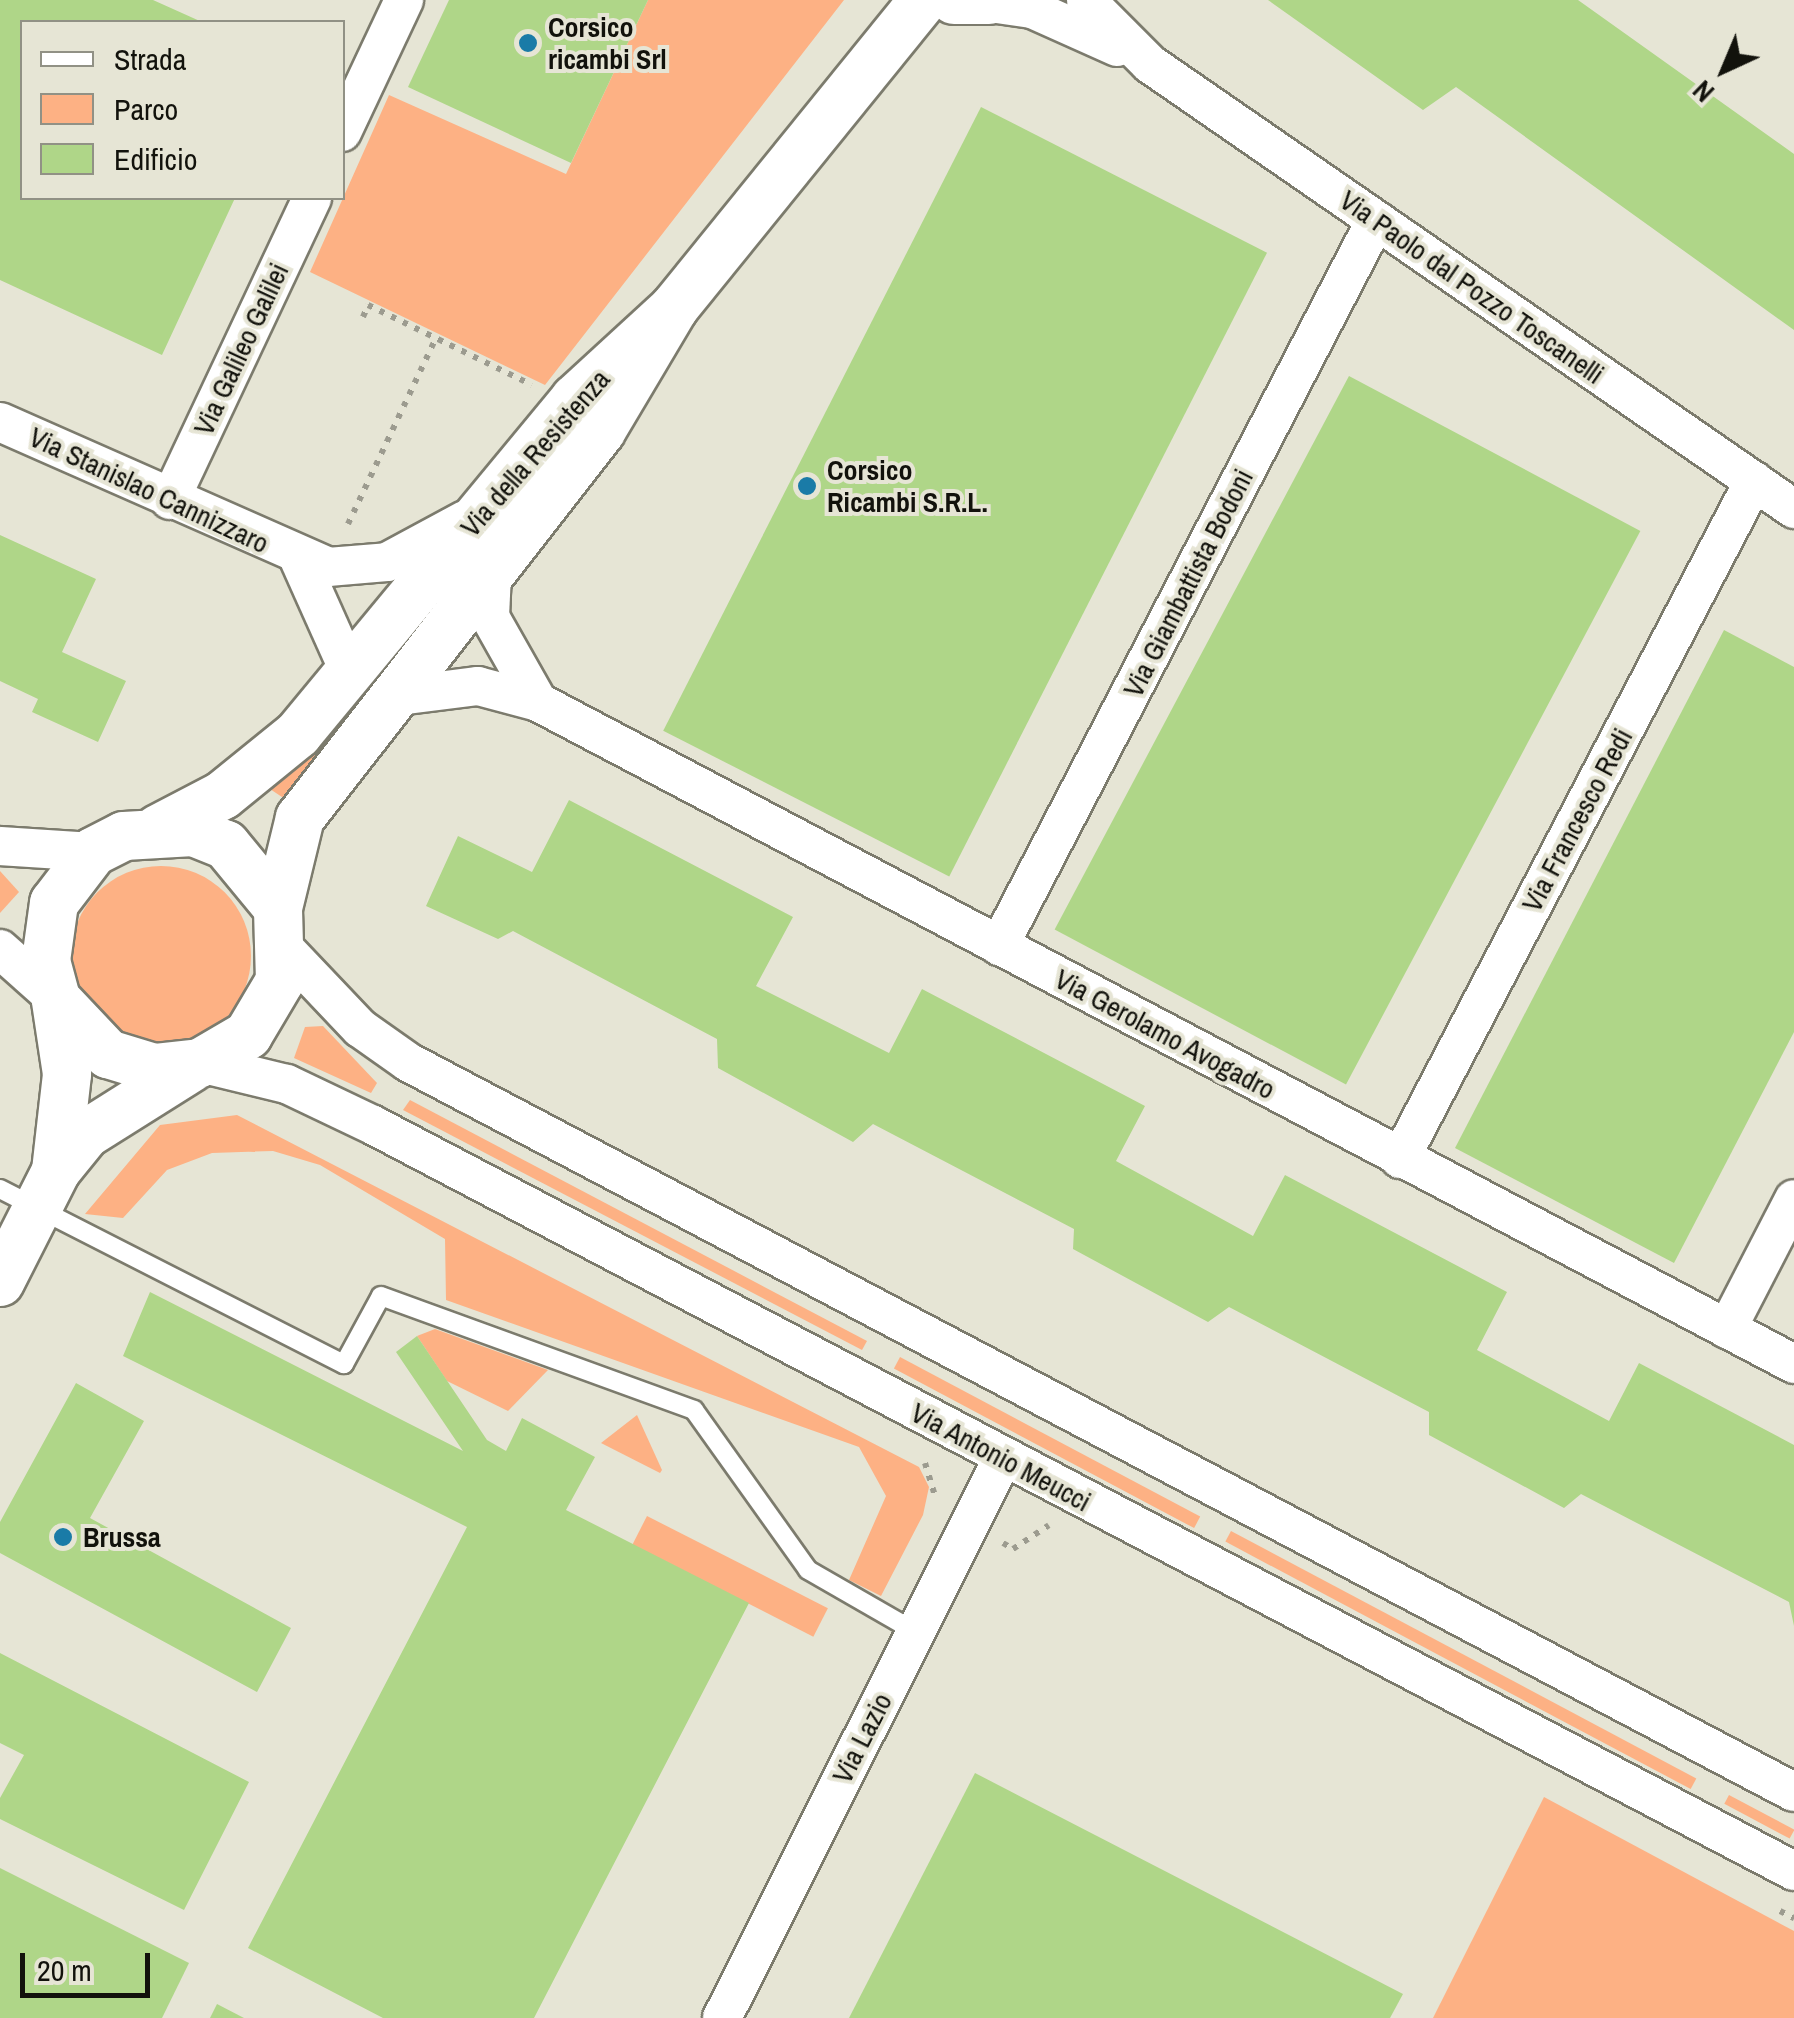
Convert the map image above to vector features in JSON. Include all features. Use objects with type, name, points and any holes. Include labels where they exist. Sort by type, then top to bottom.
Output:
[{"type":"street","points":[[345,126],[404,0]]},
{"type":"street","name":"Via della Resistenza","points":[[158,829],[244,780],[350,673],[576,399],[674,308],[923,0]]},
{"type":"street","name":"Via Paolo dal Pozzo Toscanelli","points":[[1086,0],[1150,64]]},
{"type":"street","name":"Via Paolo dal Pozzo Toscanelli","points":[[975,1],[1032,9],[1150,64],[1794,509]]},
{"type":"street","name":"Via Galileo Galilei","points":[[170,500],[311,200]]},
{"type":"street","name":"Via Giambattista Bodoni","points":[[999,946],[1376,220]]},
{"type":"street","points":[[31,1190],[113,1112],[248,1035],[268,1010],[300,818],[600,431],[674,308]]},
{"type":"street","name":"Via Stanislao Cannizzaro","points":[[0,422],[313,563],[387,562],[493,500]]},
{"type":"street","name":"Via Francesco Redi","points":[[1400,1158],[1754,481]]},
{"type":"street","name":"Via Stanislao Cannizzaro","points":[[313,563],[350,673]]},
{"type":"street","points":[[492,574],[490,617],[538,702]]},
{"type":"street","name":"Via Gerolamo Avogadro","points":[[391,697],[478,686],[538,702],[1794,1364]]},
{"type":"street","points":[[0,846],[94,852],[158,829],[226,845],[281,929],[360,1028],[408,1062],[1794,1792]]},
{"type":"street","points":[[0,1282],[67,1074],[56,998],[46,961],[54,903],[94,852]]},
{"type":"street","points":[[0,949],[56,998],[108,1054],[154,1068],[200,1063]]},
{"type":"street","name":"Via Antonio Meucci","points":[[200,1063],[286,1084],[373,1125],[1794,1871]]},
{"type":"street","points":[[1727,1329],[1794,1198]]},
{"type":"street","name":"Via Lazio","points":[[722,2018],[1003,1458]]},
{"type":"lane","points":[[31,1190],[344,1364],[381,1296],[694,1410],[808,1570],[916,1632]]},
{"type":"path","points":[[363,317],[368,305],[576,399]]},
{"type":"path","points":[[313,563],[436,338]]},
{"type":"path","points":[[909,1454],[934,1474],[930,1506],[1013,1549],[1034,1526],[1066,1533]]},
{"type":"path","points":[[1760,1901],[1794,1918]]},
{"type":"green space","points":[[648,0],[844,0],[545,385],[310,272],[389,95],[566,174]]},
{"type":"green space","points":[[549,465],[285,799],[264,785]]},
{"type":"green space","points":[[161,866],[195,873],[224,893],[244,922],[251,956],[244,990],[224,1019],[195,1039],[161,1046],[127,1039],[98,1019],[78,990],[71,956],[78,922],[98,893],[127,873]]},
{"type":"green space","points":[[0,871],[19,892],[0,913]]},
{"type":"green space","points":[[323,1026],[377,1083],[371,1093],[294,1058],[305,1027]]},
{"type":"green space","points":[[410,1100],[867,1341],[862,1350],[403,1110]]},
{"type":"green space","points":[[237,1115],[919,1467],[929,1487],[923,1515],[881,1596],[849,1580],[886,1496],[859,1447],[446,1300],[445,1239],[320,1165],[273,1151],[212,1153],[167,1170],[123,1218],[85,1214],[160,1125]]},
{"type":"green space","points":[[435,1329],[548,1370],[508,1411],[447,1381],[417,1336]]},
{"type":"green space","points":[[900,1357],[1200,1517],[1194,1528],[894,1368]]},
{"type":"green space","points":[[637,1415],[662,1470],[660,1473],[601,1443]]},
{"type":"green space","points":[[647,1516],[828,1608],[813,1637],[632,1545]]},
{"type":"green space","points":[[1231,1531],[1696,1778],[1691,1789],[1225,1542]]},
{"type":"green space","points":[[1729,1795],[1794,1830],[1790,1839],[1724,1804]]},
{"type":"green space","points":[[1544,1797],[1794,1931],[1794,2018],[1433,2018]]},
{"type":"building","points":[[0,0],[153,0],[198,20],[20,20],[20,200],[234,200],[162,355],[0,280]]},
{"type":"building","name":"Corsico ricambi Srl","points":[[449,0],[648,0],[571,163],[408,87]]},
{"type":"building","points":[[1268,0],[1578,0],[1794,154],[1794,330],[1456,87],[1423,110]]},
{"type":"building","points":[[981,107],[1267,253],[949,876],[663,731]]},
{"type":"building","points":[[1349,376],[1640,531],[1346,1085],[1055,930]]},
{"type":"building","points":[[0,535],[96,579],[62,652],[126,681],[98,742],[32,712],[38,699],[0,681]]},
{"type":"building","points":[[1724,630],[1794,667],[1794,1032],[1674,1263],[1455,1148]]},
{"type":"building","points":[[569,800],[793,917],[756,986],[889,1053],[922,989],[1145,1106],[1116,1161],[1253,1236],[1285,1175],[1507,1292],[1477,1350],[1609,1421],[1639,1363],[1794,1445],[1794,1626],[1789,1602],[1581,1494],[1564,1508],[1429,1435],[1429,1412],[1229,1307],[1208,1322],[1073,1249],[1074,1229],[873,1124],[853,1142],[718,1068],[717,1039],[513,931],[498,939],[426,906],[458,836],[532,872]]},
{"type":"building","points":[[150,1292],[463,1451],[396,1352],[417,1336],[487,1440],[506,1451],[522,1418],[595,1457],[566,1510],[749,1603],[534,2018],[383,2018],[248,1948],[467,1527],[123,1356]]},
{"type":"building","name":"Brussa","points":[[76,1383],[144,1421],[90,1518],[291,1628],[257,1692],[0,1553],[0,1522]]},
{"type":"building","points":[[0,1653],[249,1782],[184,1910],[0,1819],[0,1798],[24,1755],[0,1743]]},
{"type":"building","points":[[975,1773],[1403,1994],[1390,2018],[849,2018]]},
{"type":"building","points":[[0,1868],[189,1963],[162,2018],[0,2018]]},
{"type":"building","points":[[217,2004],[244,2018],[210,2018]]},
{"type":"place","name":"Corsico ricambi Srl","points":[[528,43]]},
{"type":"place","name":"Corsico Ricambi S.R.L.","points":[[807,486]]},
{"type":"place","name":"Brussa","points":[[63,1537]]}]
